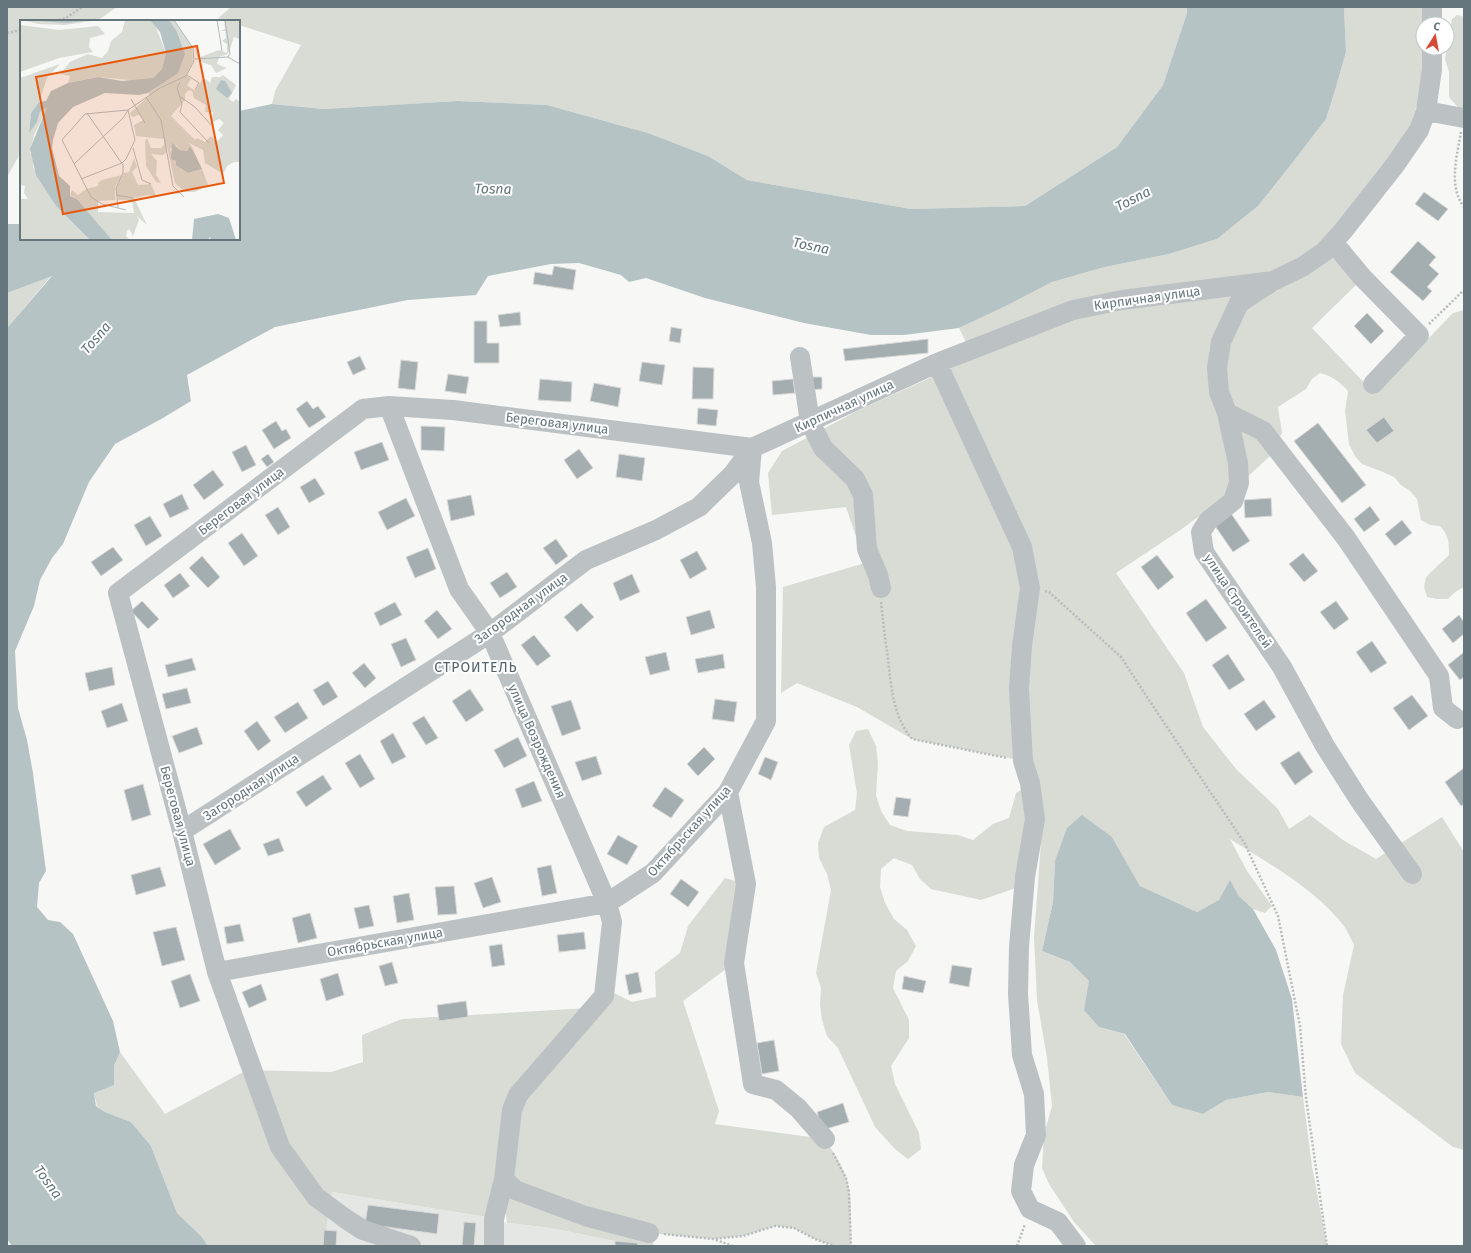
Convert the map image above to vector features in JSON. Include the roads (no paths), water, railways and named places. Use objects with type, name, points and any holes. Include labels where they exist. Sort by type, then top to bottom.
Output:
[{"type":"street","name":"Кирпичная улица","points":[[752,448],[937,363],[1073,310],[1122,300],[1273,281],[1302,267],[1324,252],[1333,242],[1395,165],[1419,130],[1426,110],[1432,69],[1432,56]]},
{"type":"street","points":[[1426,110],[1463,118]]},
{"type":"street","points":[[1333,242],[1362,278],[1419,334],[1373,384]]},
{"type":"street","name":"улица Строителей","points":[[1273,281],[1239,303],[1222,342],[1217,368],[1220,392],[1227,413],[1238,462],[1239,483],[1233,501],[1208,521],[1201,532],[1204,552],[1282,667],[1325,746],[1360,801],[1412,874]]},
{"type":"street","points":[[800,357],[810,422],[823,448],[856,479],[863,495],[867,549],[878,575],[881,588]]},
{"type":"street","points":[[937,363],[1022,547],[1030,588],[1022,646],[1019,688],[1023,761],[1030,783],[1035,819],[1024,885],[1019,947],[1018,994],[1022,1055],[1034,1094],[1036,1135],[1024,1165],[1021,1191],[1030,1209],[1058,1222],[1076,1246]]},
{"type":"street","name":"Береговая улица","points":[[411,1246],[363,1230],[346,1220],[316,1197],[280,1146],[217,972],[182,831],[118,593],[363,410],[389,406],[461,411],[752,448]]},
{"type":"street","name":"улица Возрождения","points":[[389,406],[459,589],[490,633],[608,903],[612,922],[604,996],[518,1095],[512,1110],[504,1179],[494,1218],[494,1246]]},
{"type":"street","points":[[1227,413],[1263,431],[1346,538],[1439,676],[1443,708],[1457,719]]},
{"type":"street","name":"Загородная улица","points":[[182,831],[490,633],[586,560],[656,530],[699,507],[733,474],[752,448]]},
{"type":"street","name":"Октябрьская улица","points":[[217,972],[608,903],[654,874],[728,792],[766,721],[766,587],[762,543],[749,482],[752,448]]},
{"type":"street","points":[[728,792],[746,884],[734,963],[753,1084],[776,1090],[798,1108],[825,1139]]},
{"type":"street","points":[[504,1179],[515,1190],[578,1214],[649,1233]]},
{"type":"water","name":"Tosna","points":[[1187,7],[1344,7],[1346,52],[1326,119],[1258,206],[1217,239],[1169,254],[1105,267],[1052,282],[959,328],[904,335],[871,335],[804,323],[705,298],[646,278],[629,282],[621,275],[579,263],[551,264],[488,276],[476,295],[408,300],[275,327],[187,375],[191,401],[115,444],[89,482],[63,544],[52,558],[40,580],[34,606],[15,651],[18,708],[27,740],[33,773],[46,871],[39,883],[37,907],[48,920],[60,922],[73,934],[113,1021],[120,1052],[114,1066],[114,1085],[94,1093],[96,1106],[105,1112],[131,1122],[151,1146],[177,1213],[202,1237],[208,1246],[12,1246],[7,1239],[7,328],[52,276],[7,293],[7,224],[20,224],[20,240],[240,240],[240,111],[272,104],[324,109],[458,101],[547,105],[648,133],[708,156],[747,180],[911,209],[1025,206],[1117,147],[1163,85],[1187,13]]},
{"type":"water","points":[[1082,815],[1112,837],[1140,886],[1197,912],[1219,900],[1230,880],[1238,895],[1253,909],[1276,950],[1292,999],[1303,1097],[1268,1092],[1226,1100],[1203,1114],[1172,1105],[1125,1034],[1099,1027],[1084,1010],[1089,981],[1070,962],[1042,951],[1053,902],[1055,861],[1067,828]]},
{"type":"district","name":"СТРОИТЕЛЬ","points":[[476,667]]}]
